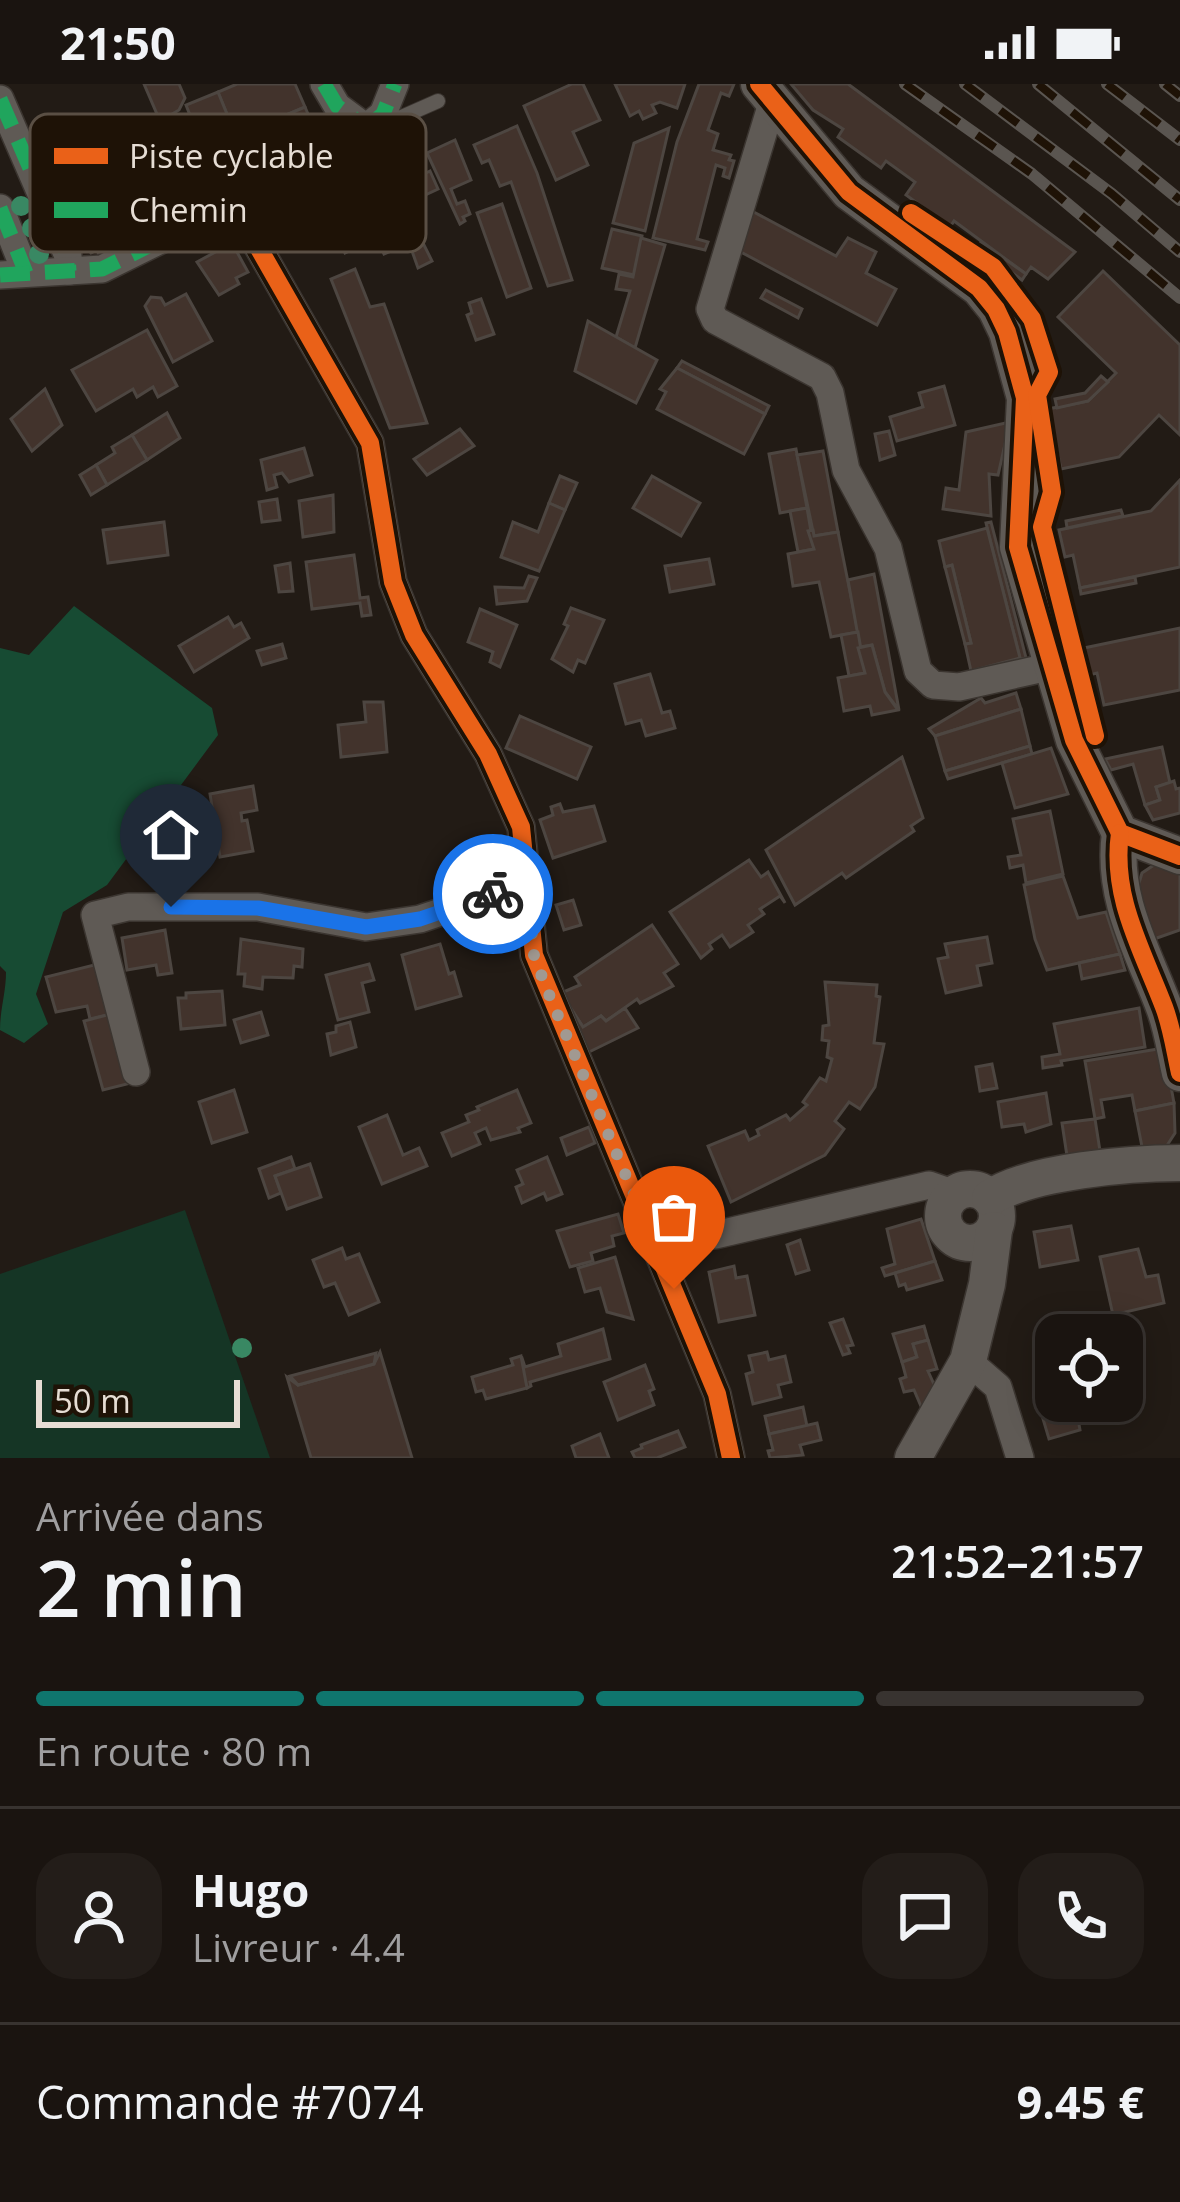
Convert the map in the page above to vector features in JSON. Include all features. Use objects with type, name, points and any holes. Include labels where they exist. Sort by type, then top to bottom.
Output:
[{"type":"street","points":[[324,84],[348,114]]},
{"type":"street","points":[[383,114],[395,84]]},
{"type":"street","points":[[766,92],[849,192],[980,288],[997,309],[1020,370],[1025,398],[1018,547],[1074,740],[1120,832],[1116,865],[1130,929],[1166,1012],[1180,1073]]},
{"type":"street","points":[[766,92],[710,309],[715,320],[822,377],[830,393],[845,470],[888,548],[918,671],[933,685],[959,687],[1052,666]]},
{"type":"street","points":[[0,98],[30,168]]},
{"type":"street","points":[[0,208],[13,274],[102,268],[134,252]]},
{"type":"street","points":[[66,252],[69,271]]},
{"type":"street","points":[[261,252],[370,443],[393,582],[414,635],[488,754],[520,827],[534,955],[717,1394],[730,1458]]},
{"type":"street","points":[[1120,832],[1180,856]]},
{"type":"street","points":[[136,1072],[94,915],[128,907],[258,908],[366,927],[420,919],[527,883]]},
{"type":"street","points":[[978,1312],[943,1218],[948,1201],[980,1207],[1006,1187],[1042,1177],[1180,1163]]},
{"type":"street","points":[[715,1234],[929,1185],[980,1207]]},
{"type":"street","points":[[913,1458],[968,1361],[987,1284],[980,1207]]},
{"type":"street","points":[[968,1361],[998,1387],[1020,1458]]},
{"type":"lane","points":[[410,114],[438,101]]},
{"type":"green space","points":[[74,606],[212,708],[218,735],[107,885],[63,912],[36,994],[48,1024],[24,1043],[0,1030],[6,972],[0,966],[0,648],[29,655]]},
{"type":"green space","points":[[185,1210],[270,1458],[0,1458],[0,1274]]},
{"type":"building","points":[[144,84],[179,84],[185,98],[179,110],[157,114]]},
{"type":"building","points":[[237,84],[295,84],[305,107],[288,114],[227,114],[218,92]]},
{"type":"building","points":[[572,84],[583,84],[600,120],[573,132],[588,165],[556,180],[524,106]]},
{"type":"building","points":[[615,84],[685,84],[677,108],[660,102],[652,105],[656,113],[643,119],[639,111],[630,116]]},
{"type":"building","points":[[699,84],[734,84],[729,96],[721,93],[708,130],[718,134],[713,150],[731,155],[729,160],[734,161],[729,178],[723,176],[725,168],[716,165],[697,239],[708,242],[705,250],[653,238],[677,142]]},
{"type":"building","points":[[791,84],[848,84],[1075,252],[1048,279],[1031,267],[1026,274],[954,221],[950,227],[906,195],[915,182],[886,161],[881,168],[838,137],[843,129],[813,110]]},
{"type":"building","points":[[218,92],[227,114],[190,114],[186,105]]},
{"type":"building","points":[[517,126],[572,280],[548,286],[511,182],[500,186],[489,160],[482,163],[474,145]]},
{"type":"building","points":[[669,128],[645,231],[613,223],[634,143]]},
{"type":"building","points":[[455,140],[471,180],[451,189],[457,204],[465,201],[470,214],[460,224],[427,153]]},
{"type":"building","points":[[430,171],[438,189],[426,195],[426,173]]},
{"type":"building","points":[[502,204],[531,288],[507,297],[477,213]]},
{"type":"building","points":[[750,210],[836,256],[848,238],[876,252],[866,273],[896,289],[877,325],[739,251]]},
{"type":"building","points":[[612,229],[642,236],[634,275],[602,268]]},
{"type":"building","points":[[641,238],[665,245],[635,348],[616,337],[630,291],[616,289],[619,274],[633,277]]},
{"type":"building","points":[[981,242],[1026,274],[1022,280],[977,247]]},
{"type":"building","points":[[426,249],[432,261],[418,268],[412,252]]},
{"type":"building","points":[[215,252],[237,252],[248,272],[236,278],[239,284],[219,295],[197,262]]},
{"type":"building","points":[[355,269],[370,307],[384,304],[427,423],[390,428],[331,279]]},
{"type":"building","points":[[1103,271],[1180,345],[1180,435],[1159,415],[1119,457],[1061,469],[1048,409],[1088,401],[1116,373],[1058,317]]},
{"type":"building","points":[[766,290],[802,309],[798,318],[761,298]]},
{"type":"building","points":[[186,294],[212,341],[173,362],[145,306],[151,297],[161,298],[165,305]]},
{"type":"building","points":[[481,299],[494,334],[476,340],[467,315],[472,313],[469,303]]},
{"type":"building","points":[[588,321],[657,360],[636,403],[575,371]]},
{"type":"building","points":[[147,330],[177,386],[158,397],[153,387],[137,397],[133,389],[96,411],[72,370]]},
{"type":"building","points":[[682,361],[769,406],[765,414],[677,368]]},
{"type":"building","points":[[677,368],[765,414],[744,454],[657,409],[666,392],[660,389]]},
{"type":"building","points":[[1101,376],[1108,382],[1088,401],[1057,408],[1055,399],[1085,393]]},
{"type":"building","points":[[944,386],[955,425],[897,441],[890,417],[923,407],[919,393]]},
{"type":"building","points":[[45,389],[62,425],[32,451],[11,419]]},
{"type":"building","points":[[167,413],[180,438],[147,460],[132,435]]},
{"type":"building","points":[[1010,422],[998,475],[989,474],[991,516],[943,509],[946,488],[959,490],[966,432]]},
{"type":"building","points":[[460,429],[474,446],[427,475],[414,459]]},
{"type":"building","points":[[889,431],[895,455],[880,460],[875,434]]},
{"type":"building","points":[[132,435],[147,460],[107,485],[96,465]]},
{"type":"building","points":[[304,448],[312,475],[289,482],[282,473],[274,475],[277,487],[267,490],[261,460]]},
{"type":"building","points":[[796,449],[807,508],[780,513],[769,454]]},
{"type":"building","points":[[823,451],[838,532],[814,536],[797,455]]},
{"type":"building","points":[[96,465],[107,485],[91,495],[80,475]]},
{"type":"building","points":[[560,476],[577,483],[565,510],[549,503]]},
{"type":"building","points":[[652,476],[700,503],[681,536],[633,508]]},
{"type":"building","points":[[1180,480],[1180,567],[1080,588],[1073,555],[1065,557],[1059,530],[1151,511]]},
{"type":"building","points":[[333,495],[334,532],[303,537],[299,501]]},
{"type":"building","points":[[277,499],[280,520],[262,522],[259,502]]},
{"type":"building","points":[[549,503],[565,510],[539,571],[501,557],[513,522],[538,532]]},
{"type":"building","points":[[807,508],[814,549],[798,552],[790,511]]},
{"type":"building","points":[[1121,510],[1123,516],[1067,528],[1066,521]]},
{"type":"building","points":[[164,522],[168,555],[108,563],[103,530]]},
{"type":"building","points":[[991,522],[1026,658],[1016,660],[1020,658],[986,523]]},
{"type":"building","points":[[987,528],[1020,658],[971,671],[965,644],[971,643],[952,565],[945,567],[939,541]]},
{"type":"building","points":[[813,530],[814,536],[838,532],[858,632],[831,637],[819,582],[793,586],[788,554],[814,549],[808,531]]},
{"type":"building","points":[[354,555],[360,598],[368,597],[371,615],[362,616],[360,603],[312,609],[306,562]]},
{"type":"building","points":[[709,559],[714,584],[670,592],[665,566]]},
{"type":"building","points":[[290,563],[293,591],[279,592],[275,566]]},
{"type":"building","points":[[952,565],[971,643],[965,644],[945,567]]},
{"type":"building","points":[[874,574],[899,710],[885,692],[872,645],[860,647],[848,580]]},
{"type":"building","points":[[529,576],[537,578],[527,601],[497,604],[495,587],[524,588]]},
{"type":"building","points":[[1135,577],[1136,583],[1081,594],[1080,588]]},
{"type":"building","points":[[571,608],[604,620],[585,663],[578,660],[573,672],[552,659]]},
{"type":"building","points":[[480,609],[517,625],[500,667],[490,662],[493,652],[468,642]]},
{"type":"building","points":[[228,617],[234,627],[241,623],[249,638],[194,672],[179,646]]},
{"type":"building","points":[[1180,628],[1180,690],[1104,705],[1097,673],[1089,675],[1084,648]]},
{"type":"building","points":[[858,632],[865,673],[849,676],[841,635]]},
{"type":"building","points":[[282,644],[286,658],[262,665],[257,651]]},
{"type":"building","points":[[872,645],[885,692],[898,710],[872,715],[870,706],[844,711],[838,678],[865,673],[858,648]]},
{"type":"building","points":[[650,674],[662,713],[670,711],[675,728],[646,736],[641,720],[626,724],[615,684]]},
{"type":"building","points":[[1016,693],[1021,709],[935,736],[929,729],[981,698],[985,703]]},
{"type":"building","points":[[364,702],[383,702],[387,752],[341,757],[338,725],[366,722]]},
{"type":"building","points":[[1021,709],[1030,746],[945,771],[935,736]]},
{"type":"building","points":[[520,716],[591,747],[577,779],[506,748]]},
{"type":"building","points":[[1030,746],[1032,754],[948,779],[945,771]]},
{"type":"building","points":[[1162,747],[1170,783],[1156,787],[1160,800],[1145,805],[1133,764],[1111,770],[1105,759]]},
{"type":"building","points":[[1051,748],[1068,794],[1015,808],[1002,763]]},
{"type":"building","points":[[902,757],[923,818],[911,826],[914,831],[846,878],[842,873],[795,905],[766,850]]},
{"type":"building","points":[[1174,781],[1176,789],[1180,788],[1180,813],[1153,820],[1145,805],[1160,800],[1156,787]]},
{"type":"building","points":[[253,786],[257,810],[241,813],[242,821],[247,820],[253,851],[220,857],[210,794]]},
{"type":"building","points":[[560,804],[563,812],[594,806],[605,841],[553,858],[540,820],[553,815],[551,807]]},
{"type":"building","points":[[1050,811],[1063,874],[1026,883],[1023,865],[1010,868],[1008,857],[1021,855],[1013,819]]},
{"type":"building","points":[[749,860],[761,877],[768,872],[785,903],[780,896],[760,909],[764,914],[748,925],[753,932],[730,947],[722,935],[701,958],[670,912]]},
{"type":"building","points":[[1154,865],[1180,872],[1180,930],[1154,939],[1136,893],[1142,873]]},
{"type":"building","points":[[1063,876],[1078,918],[1106,912],[1120,954],[1047,970],[1024,885]]},
{"type":"building","points":[[573,900],[581,925],[564,930],[556,905]]},
{"type":"building","points":[[652,925],[678,964],[664,973],[673,986],[640,1003],[637,999],[606,1021],[601,1016],[583,1027],[561,993],[580,985],[575,977]]},
{"type":"building","points":[[165,930],[172,973],[158,975],[156,965],[127,970],[122,938]]},
{"type":"building","points":[[987,937],[992,963],[977,966],[981,985],[946,993],[938,959],[948,957],[945,944]]},
{"type":"building","points":[[241,939],[303,949],[302,967],[294,966],[293,978],[263,977],[262,989],[244,986],[245,974],[238,974]]},
{"type":"building","points":[[440,944],[461,996],[416,1009],[402,955]]},
{"type":"building","points":[[1120,954],[1125,970],[1082,979],[1079,963]]},
{"type":"building","points":[[98,964],[111,1014],[90,1019],[87,1006],[56,1012],[46,977]]},
{"type":"building","points":[[369,964],[374,980],[362,983],[369,1012],[338,1020],[326,975]]},
{"type":"building","points":[[825,982],[877,985],[876,996],[880,997],[874,1043],[884,1044],[875,1087],[860,1109],[849,1102],[835,1121],[844,1129],[825,1155],[731,1202],[708,1146],[745,1131],[749,1140],[759,1135],[757,1130],[786,1115],[790,1120],[807,1105],[803,1102],[820,1078],[826,1081],[832,1059],[827,1057],[829,1041],[822,1040],[823,1026],[829,1025]]},
{"type":"building","points":[[222,991],[225,1025],[181,1029],[178,998],[186,998],[186,993]]},
{"type":"building","points":[[625,1008],[638,1028],[587,1053],[571,1009],[583,1027],[601,1016],[606,1021]]},
{"type":"building","points":[[1139,1008],[1145,1047],[1043,1068],[1042,1057],[1060,1054],[1054,1024]]},
{"type":"building","points":[[261,1012],[268,1035],[241,1043],[234,1020]]},
{"type":"building","points":[[111,1014],[131,1083],[103,1090],[84,1021]]},
{"type":"building","points":[[350,1022],[356,1047],[331,1055],[327,1034]]},
{"type":"building","points":[[1164,1048],[1174,1103],[1135,1111],[1132,1095],[1101,1100],[1104,1117],[1095,1119],[1085,1061]]},
{"type":"building","points":[[992,1064],[997,1088],[980,1091],[976,1067]]},
{"type":"building","points":[[234,1090],[247,1132],[212,1143],[199,1102]]},
{"type":"building","points":[[517,1090],[531,1123],[518,1128],[520,1132],[491,1140],[486,1128],[475,1133],[480,1144],[452,1156],[442,1133],[469,1122],[466,1115],[479,1110],[477,1107]]},
{"type":"building","points":[[1046,1093],[1051,1124],[1026,1132],[1024,1124],[1002,1127],[998,1102]]},
{"type":"building","points":[[1174,1103],[1175,1133],[1166,1147],[1143,1152],[1135,1111]]},
{"type":"building","points":[[387,1115],[403,1155],[419,1148],[427,1166],[382,1184],[359,1127]]},
{"type":"building","points":[[1095,1119],[1100,1151],[1067,1156],[1062,1123]]},
{"type":"building","points":[[589,1127],[595,1143],[567,1155],[561,1138]]},
{"type":"building","points":[[291,1157],[295,1169],[275,1176],[281,1193],[269,1198],[259,1169]]},
{"type":"building","points":[[547,1157],[562,1194],[547,1200],[544,1193],[522,1203],[516,1187],[523,1184],[517,1170]]},
{"type":"building","points":[[310,1164],[321,1197],[287,1209],[275,1176]]},
{"type":"building","points":[[618,1214],[624,1233],[612,1236],[614,1246],[591,1253],[593,1261],[570,1267],[557,1231]]},
{"type":"building","points":[[921,1219],[935,1261],[885,1276],[882,1268],[895,1264],[887,1229]]},
{"type":"building","points":[[1071,1226],[1078,1260],[1040,1267],[1034,1232]]},
{"type":"building","points":[[800,1240],[809,1270],[796,1274],[787,1245]]},
{"type":"building","points":[[342,1248],[346,1259],[359,1254],[379,1302],[349,1315],[335,1283],[324,1287],[313,1260]]},
{"type":"building","points":[[1138,1249],[1146,1277],[1158,1275],[1164,1303],[1113,1314],[1100,1257]]},
{"type":"building","points":[[615,1257],[633,1319],[607,1312],[600,1288],[585,1292],[578,1268]]},
{"type":"building","points":[[935,1261],[942,1280],[907,1290],[905,1284],[899,1286],[895,1273]]},
{"type":"building","points":[[734,1266],[736,1278],[747,1276],[755,1315],[719,1322],[709,1272]]},
{"type":"building","points":[[843,1319],[853,1345],[843,1355],[830,1323]]},
{"type":"building","points":[[924,1326],[928,1340],[913,1344],[917,1357],[902,1362],[893,1334]]},
{"type":"building","points":[[603,1329],[610,1359],[530,1382],[527,1388],[519,1359],[525,1367],[561,1356],[558,1344]]},
{"type":"building","points":[[928,1340],[937,1369],[928,1371],[937,1391],[923,1411],[914,1390],[904,1392],[900,1379],[906,1377],[902,1362],[917,1357],[913,1344]]},
{"type":"building","points":[[380,1352],[412,1458],[311,1458],[287,1377],[298,1385],[374,1364]]},
{"type":"building","points":[[767,1352],[769,1360],[785,1356],[791,1382],[778,1385],[781,1397],[753,1404],[746,1374],[753,1372],[749,1356]]},
{"type":"building","points":[[376,1353],[374,1364],[298,1385],[290,1376]]},
{"type":"building","points":[[521,1356],[527,1388],[486,1399],[483,1390],[476,1392],[472,1377],[513,1365],[511,1359]]},
{"type":"building","points":[[645,1365],[654,1405],[618,1420],[604,1382]]},
{"type":"building","points":[[803,1407],[807,1426],[769,1434],[765,1416]]},
{"type":"building","points":[[1044,1422],[1079,1422],[1080,1430],[1049,1439]]},
{"type":"building","points":[[817,1423],[821,1440],[800,1445],[803,1455],[770,1458],[769,1434]]},
{"type":"building","points":[[678,1431],[685,1447],[657,1458],[635,1458],[632,1452],[641,1445]]},
{"type":"building","points":[[600,1434],[609,1458],[576,1458],[572,1446]]},
{"type":"railway","points":[[905,84],[1032,174],[1180,298]]},
{"type":"railway","points":[[965,84],[1112,194],[1180,252]]},
{"type":"railway","points":[[1038,84],[1180,200]]},
{"type":"railway","points":[[1107,84],[1180,140]]},
{"type":"railway","points":[[1165,84],[1180,96]]},
{"type":"marked path","points":[[324,84],[348,114]]},
{"type":"marked path","points":[[383,114],[395,84]]},
{"type":"marked path","points":[[0,99],[30,168]]},
{"type":"marked path","points":[[0,208],[26,273]]},
{"type":"marked path","points":[[66,252],[69,271]]},
{"type":"marked path","points":[[0,275],[102,269],[136,252]]},
{"type":"cycle path","points":[[759,84],[849,192],[979,288],[996,309],[1025,398],[1018,547],[1074,740],[1120,833],[1180,856]]},
{"type":"cycle path","points":[[911,213],[993,267],[1032,319],[1049,372],[1037,395],[1052,492],[1042,527],[1095,736]]},
{"type":"cycle path","points":[[261,252],[370,443],[393,582],[414,635],[488,754],[521,827],[534,955],[717,1394],[731,1458]]},
{"type":"cycle path","points":[[1120,833],[1124,901],[1167,1015],[1180,1073]]},
{"type":"way so far","points":[[493,894],[527,883],[534,955],[674,1289]]},
{"type":"route","points":[[171,907],[258,908],[366,927],[420,919],[493,894]]}]
